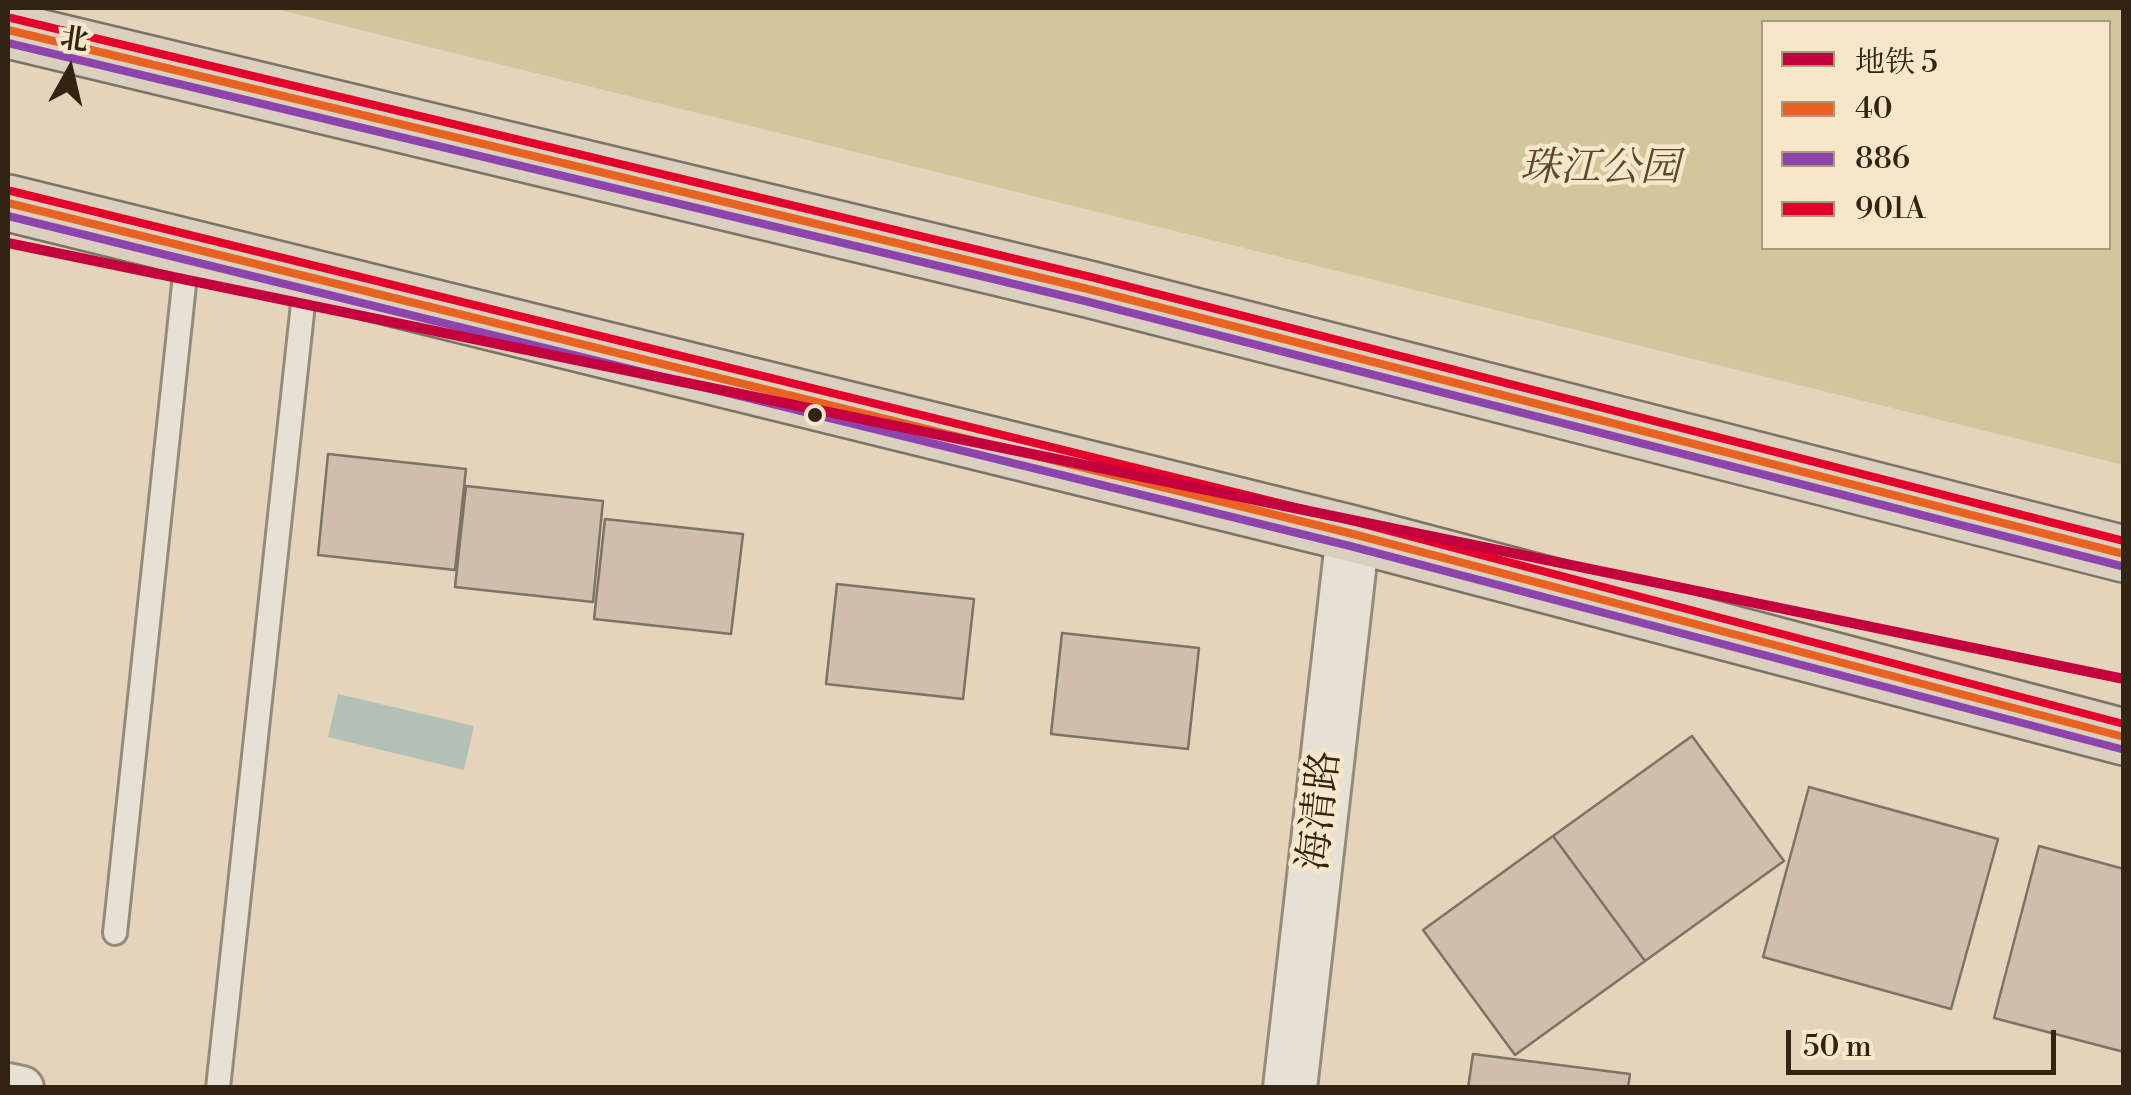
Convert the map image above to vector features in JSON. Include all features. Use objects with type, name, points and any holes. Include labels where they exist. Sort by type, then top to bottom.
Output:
[{"type":"main road","points":[[8,30],[1088,289],[2124,554]]},
{"type":"main road","points":[[8,203],[1353,534],[2124,737]]},
{"type":"street","name":"海清路","points":[[1290,1088],[1353,534]]},
{"type":"street","points":[[8,1085],[22,1088]]},
{"type":"lane","points":[[115,933],[188,247]]},
{"type":"lane","points":[[218,1088],[306,276]]},
{"type":"green space","name":"珠江公园","points":[[272,8],[2123,8],[2123,465]]},
{"type":"shaded area","points":[[338,694],[474,726],[464,770],[328,737]]},
{"type":"building","points":[[328,454],[466,469],[455,570],[318,555]]},
{"type":"building","points":[[466,486],[603,501],[593,602],[455,587]]},
{"type":"building","points":[[605,519],[743,534],[731,634],[594,619]]},
{"type":"building","points":[[837,584],[974,599],[963,699],[826,684]]},
{"type":"building","points":[[1062,633],[1199,648],[1188,749],[1051,734]]},
{"type":"building","points":[[1692,736],[1784,861],[1645,961],[1553,836]]},
{"type":"building","points":[[1809,787],[1998,839],[1951,1009],[1763,957]]},
{"type":"building","points":[[1553,836],[1645,961],[1515,1055],[1423,930]]},
{"type":"building","points":[[2039,846],[2124,869],[2124,1052],[1994,1018]]},
{"type":"building","points":[[1473,1054],[1630,1074],[1628,1088],[1468,1088]]},
{"type":"metro line","name":"5","points":[[8,243],[2124,679]]},
{"type":"transit line","name":"901A","points":[[11,18],[1091,277],[2124,541]]},
{"type":"transit line","name":"40","points":[[8,30],[1088,289],[2124,554]]},
{"type":"transit line","name":"886","points":[[8,43],[1085,301],[2121,566]]},
{"type":"transit line","name":"901A","points":[[11,191],[1356,522],[2124,724]]},
{"type":"transit line","name":"40","points":[[8,203],[1353,534],[2124,737]]},
{"type":"transit line","name":"886","points":[[8,216],[1350,546],[2121,749]]}]
